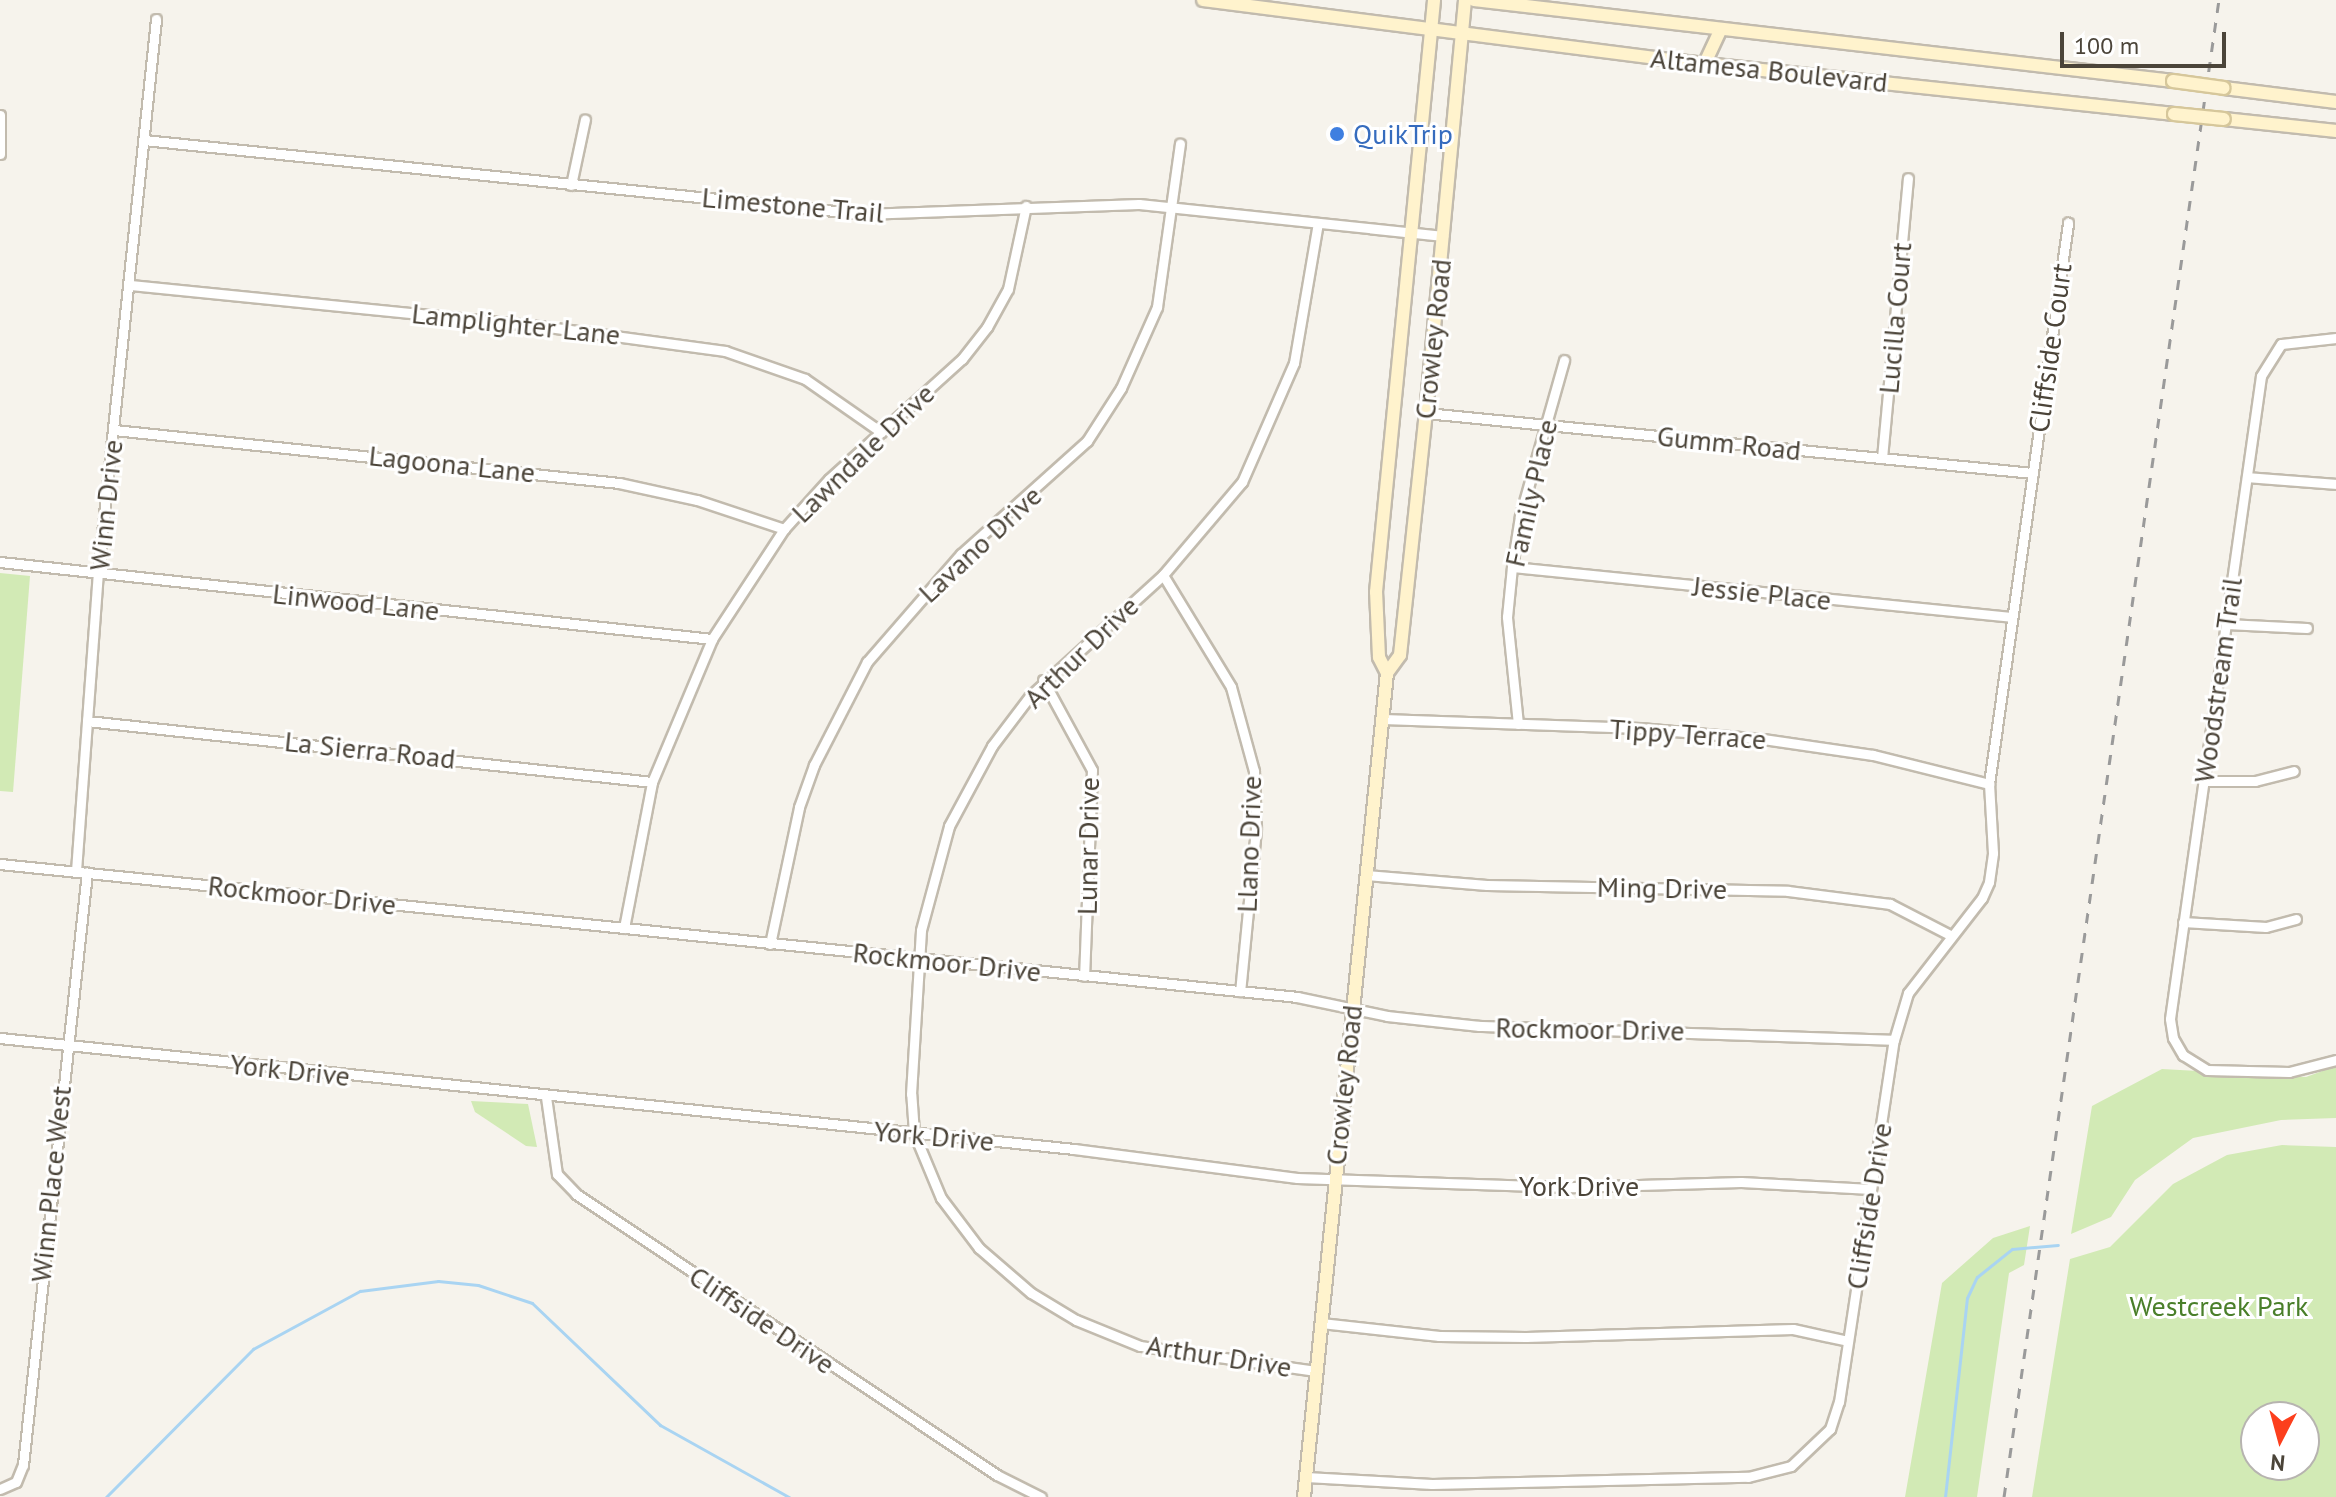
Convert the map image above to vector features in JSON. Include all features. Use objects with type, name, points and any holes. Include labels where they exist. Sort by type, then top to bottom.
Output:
[{"type":"main road","name":"Altamesa Boulevard","points":[[1203,0],[1705,63],[2336,131]]},
{"type":"main road","name":"Crowley Road","points":[[1387,673],[1379,657],[1376,592],[1434,0]]},
{"type":"main road","name":"Crowley Road","points":[[1304,1497],[1387,673],[1400,655],[1465,0]]},
{"type":"main road","name":"Altamesa Boulevard","points":[[1474,0],[2336,102]]},
{"type":"main road","points":[[1705,63],[1720,31]]},
{"type":"street","name":"Winn Drive","points":[[76,871],[98,572],[156,19]]},
{"type":"street","points":[[0,115],[0,154]]},
{"type":"street","points":[[571,185],[585,119]]},
{"type":"street","name":"Limestone Trail","points":[[144,140],[864,214],[1026,206],[1174,207],[1443,236]]},
{"type":"street","name":"Lavano Drive","points":[[770,944],[799,807],[852,688],[883,641],[925,591],[1087,441],[1147,336],[1163,283],[1180,144]]},
{"type":"street","name":"Lucilla Court","points":[[1882,458],[1908,178]]},
{"type":"street","name":"Lawndale Drive","points":[[624,928],[652,782],[712,639],[784,529],[881,432],[962,359],[987,327],[1008,289],[1026,206]]},
{"type":"street","name":"Arthur Drive","points":[[1316,1371],[1174,1354],[1118,1337],[1056,1309],[1000,1268],[941,1198],[914,1133],[911,1094],[918,960],[930,882],[949,826],[992,746],[1043,680],[1163,575],[1242,482],[1279,407],[1304,332],[1318,223]]},
{"type":"street","name":"Cliffside Court","points":[[2033,473],[2068,223]]},
{"type":"street","name":"Lamplighter Lane","points":[[130,285],[548,327],[725,351],[805,379],[881,432]]},
{"type":"street","name":"Woodstream Trail","points":[[2336,338],[2290,341],[2273,350],[2261,376],[2170,1019],[2176,1045],[2200,1067],[2259,1074],[2336,1060]]},
{"type":"street","name":"Family Place","points":[[1518,724],[1507,617],[1512,567],[1520,516],[1564,360]]},
{"type":"street","name":"Gumm Road","points":[[1426,413],[2033,473]]},
{"type":"street","name":"Lagoona Lane","points":[[114,430],[619,483],[697,500],[784,529]]},
{"type":"street","name":"Cliffside Drive","points":[[1306,1477],[1432,1484],[1766,1474],[1807,1456],[1830,1429],[1848,1341],[1894,1040],[1913,981],[1982,898],[1989,882],[1993,853],[1989,784],[2033,473]]},
{"type":"street","points":[[2247,477],[2336,484]]},
{"type":"street","name":"Linwood Lane","points":[[0,562],[712,639]]},
{"type":"street","name":"Jessie Place","points":[[1512,567],[2012,617]]},
{"type":"street","name":"Llano Drive","points":[[1163,575],[1231,687],[1254,771],[1256,829],[1240,991]]},
{"type":"street","points":[[2226,624],[2307,628]]},
{"type":"street","name":"Lunar Drive","points":[[1043,680],[1092,770],[1084,976]]},
{"type":"street","name":"Tippy Terrace","points":[[1383,719],[1640,728],[1831,747],[1989,784]]},
{"type":"street","name":"La Sierra Road","points":[[87,721],[652,782]]},
{"type":"street","points":[[2203,781],[2255,781],[2294,771]]},
{"type":"street","name":"Rockmoor Drive","points":[[0,864],[1240,991],[1479,1026],[1894,1040]]},
{"type":"street","name":"Winn Place West","points":[[2,1489],[16,1482],[23,1465],[87,872]]},
{"type":"street","name":"Ming Drive","points":[[1366,875],[1487,885],[1804,893],[1890,904],[1950,935]]},
{"type":"street","points":[[2183,922],[2266,927],[2296,919]]},
{"type":"street","name":"York Drive","points":[[0,1038],[914,1133],[1297,1178],[1335,1176],[1506,1186],[1741,1182],[1871,1189]]},
{"type":"street","name":"Cliffside Drive","points":[[546,1097],[557,1174],[576,1194],[973,1459],[1041,1497]]},
{"type":"street","name":"Arthur Drive","points":[[1321,1323],[1497,1336],[1793,1329],[1848,1341]]},
{"type":"green space","points":[[0,573],[30,576],[13,792],[0,791]]},
{"type":"green space","points":[[2336,1066],[2336,1118],[2281,1120],[2193,1138],[2135,1180],[2111,1217],[2071,1234],[2092,1106],[2162,1069],[2306,1077]]},
{"type":"green space","points":[[471,1101],[528,1104],[537,1147],[526,1146],[475,1112]]},
{"type":"green space","name":"Westcreek Park","points":[[2282,1145],[2336,1147],[2336,1497],[2032,1497],[2070,1259],[2110,1247],[2173,1184],[2227,1155]]},
{"type":"green space","points":[[2030,1226],[2024,1265],[2009,1273],[1977,1497],[1905,1497],[1942,1283],[1993,1238]]},
{"type":"waterway","points":[[1945,1497],[1967,1298],[1977,1277],[2012,1249],[2058,1245]]},
{"type":"waterway","points":[[106,1497],[253,1349],[360,1291],[438,1281],[478,1285],[532,1303],[660,1425],[789,1497]]},
{"type":"railway","points":[[2004,1497],[2219,0]]},
{"type":"place","name":"QuikTrip","points":[[1337,134]]}]
